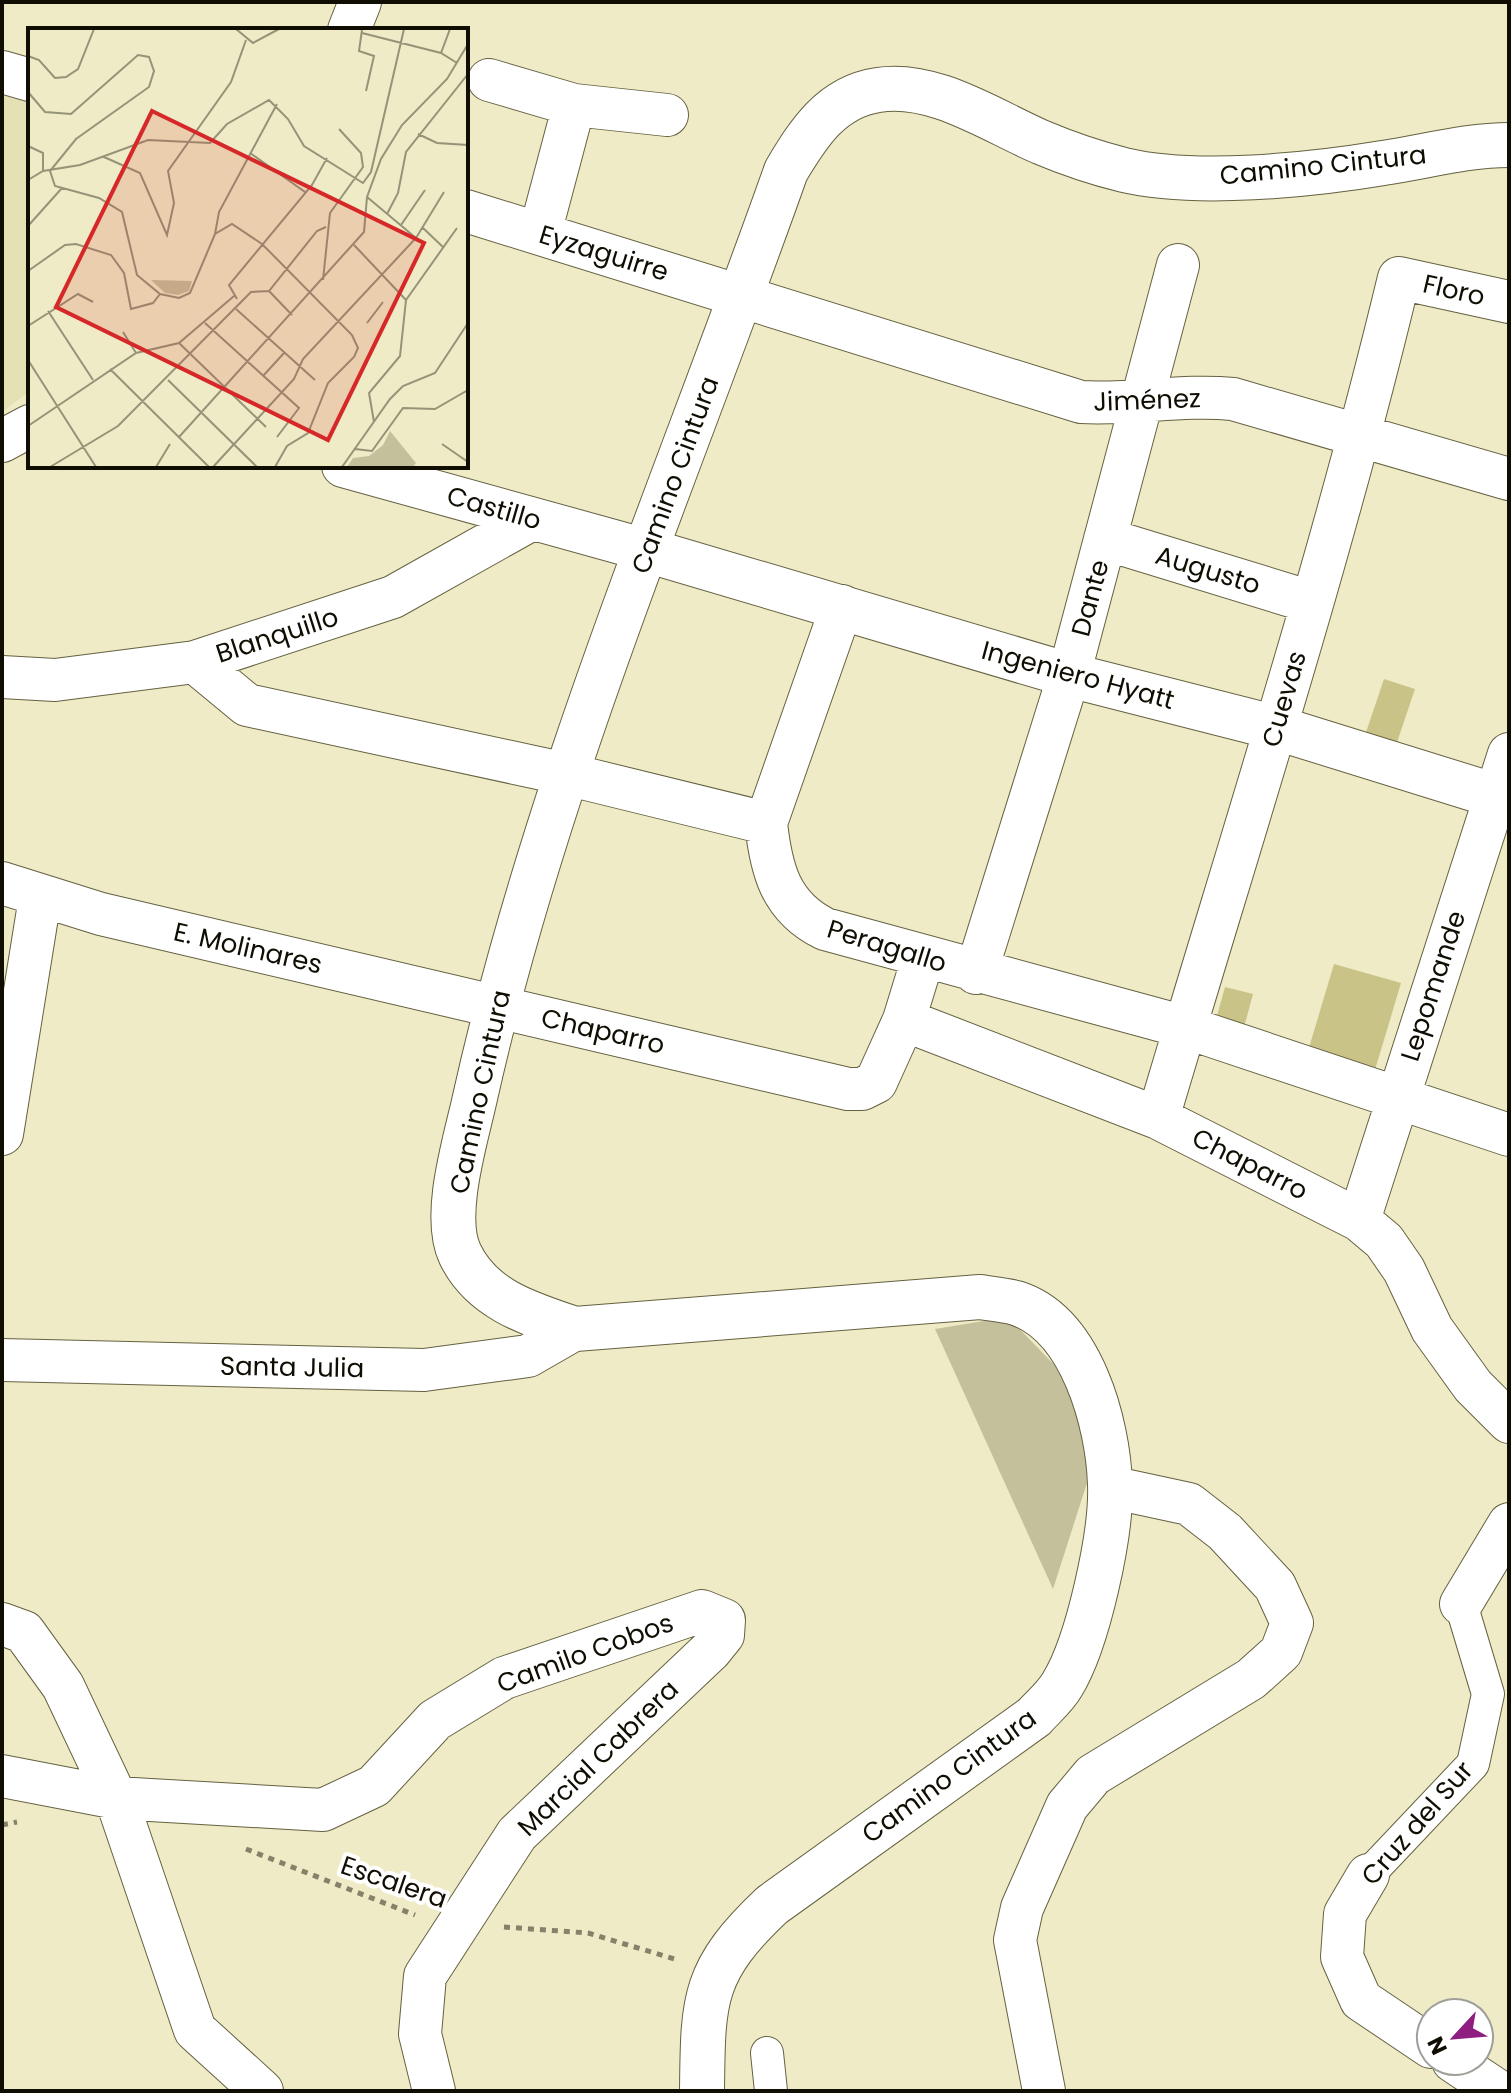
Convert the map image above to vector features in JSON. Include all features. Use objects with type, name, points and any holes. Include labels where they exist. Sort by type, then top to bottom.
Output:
[{"type":"main road","name":"Camino Cintura","points":[[702,2091],[703,2012],[717,1972],[738,1937],[772,1905],[1034,1717],[1062,1687],[1076,1656],[1101,1566],[1110,1487],[1108,1453],[1094,1397],[1078,1357],[1052,1327],[1019,1304],[980,1297],[575,1329],[522,1312],[482,1286],[459,1253],[454,1219],[460,1166],[496,1005],[566,774],[786,171],[827,113],[849,99],[879,90],[918,93],[956,104],[1085,159],[1160,176],[1287,174],[1382,164],[1484,145],[1509,145]]},
{"type":"main road","name":"Ingeniero Hyatt","points":[[646,550],[1069,675],[1277,728],[1502,798]]},
{"type":"street","points":[[350,28],[360,2]]},
{"type":"street","points":[[2,72],[28,79]]},
{"type":"street","points":[[489,80],[574,105],[667,115]]},
{"type":"street","points":[[540,233],[574,105]]},
{"type":"street","name":"Eyzaguirre","points":[[468,212],[742,297]]},
{"type":"street","name":"Dante","points":[[976,973],[1069,675],[1178,265]]},
{"type":"street","name":"Floro","points":[[1399,278],[1509,302]]},
{"type":"street","name":"Cuevas","points":[[1158,1118],[1277,728],[1361,437],[1399,278]]},
{"type":"street","name":"Jiménez","points":[[742,297],[1081,402],[1114,404],[1195,395],[1233,399],[1509,479]]},
{"type":"street","points":[[2,441],[28,427]]},
{"type":"street","name":"Castillo","points":[[350,468],[646,550]]},
{"type":"street","name":"Blanquillo","points":[[2,677],[55,680],[195,662],[393,597],[532,519]]},
{"type":"street","name":"Augusto","points":[[1105,539],[1311,602]]},
{"type":"street","points":[[195,662],[247,705],[566,774],[766,823],[842,606]]},
{"type":"street","name":"Lepomande","points":[[1359,1220],[1397,1097],[1502,798],[1509,754]]},
{"type":"street","name":"Peragallo","points":[[766,823],[770,862],[781,889],[805,920],[825,929],[976,973],[1185,1027],[1509,1135]]},
{"type":"street","name":"E. Molinares","points":[[2,883],[40,898],[496,1005]]},
{"type":"street","points":[[2,1134],[40,898]]},
{"type":"street","name":"Chaparro","points":[[496,1005],[848,1089],[862,1089],[876,1082],[904,1020],[923,958]]},
{"type":"street","name":"Chaparro","points":[[904,1020],[1158,1118],[1359,1220],[1384,1241],[1404,1270],[1432,1329],[1465,1375],[1509,1422]]},
{"type":"street","name":"Santa Julia","points":[[2,1360],[424,1370],[528,1356],[575,1329]]},
{"type":"street","points":[[1044,2091],[1015,1940],[1022,1908],[1067,1806],[1093,1775],[1251,1679],[1281,1652],[1292,1623],[1275,1586],[1225,1532],[1189,1504],[1110,1487]]},
{"type":"street","name":"Cruz del Sur","points":[[1415,2036],[1361,2000],[1342,1957],[1345,1914],[1368,1875],[1473,1764],[1488,1694],[1461,1604],[1509,1524]]},
{"type":"street","name":"Camilo Cobos","points":[[116,1798],[323,1810],[374,1786],[435,1720],[504,1678],[702,1611],[724,1620],[723,1635],[711,1650]]},
{"type":"street","points":[[2,1624],[24,1632],[63,1686],[116,1798],[195,2030],[262,2091]]},
{"type":"street","name":"Marcial Cabrera","points":[[434,2091],[420,2034],[425,1976],[517,1834],[711,1650]]},
{"type":"street","points":[[2,1776],[116,1798]]},
{"type":"street","points":[[767,2053],[771,2091]]},
{"type":"street","points":[[1477,2077],[1498,2091]]},
{"type":"path","name":"Escalera","points":[[245,1848],[431,1922],[588,1933],[717,1972]]},
{"type":"shaded area","points":[[2,74],[28,82],[28,392],[2,412]]},
{"type":"shaded area","points":[[1008,1317],[1064,1375],[1095,1458],[1053,1589],[935,1329]]},
{"type":"building","points":[[1384,679],[1415,689],[1391,760],[1360,750]]},
{"type":"building","points":[[1334,964],[1401,983],[1375,1070],[1308,1051]]},
{"type":"building","points":[[1225,987],[1253,994],[1243,1031],[1215,1023]]}]
